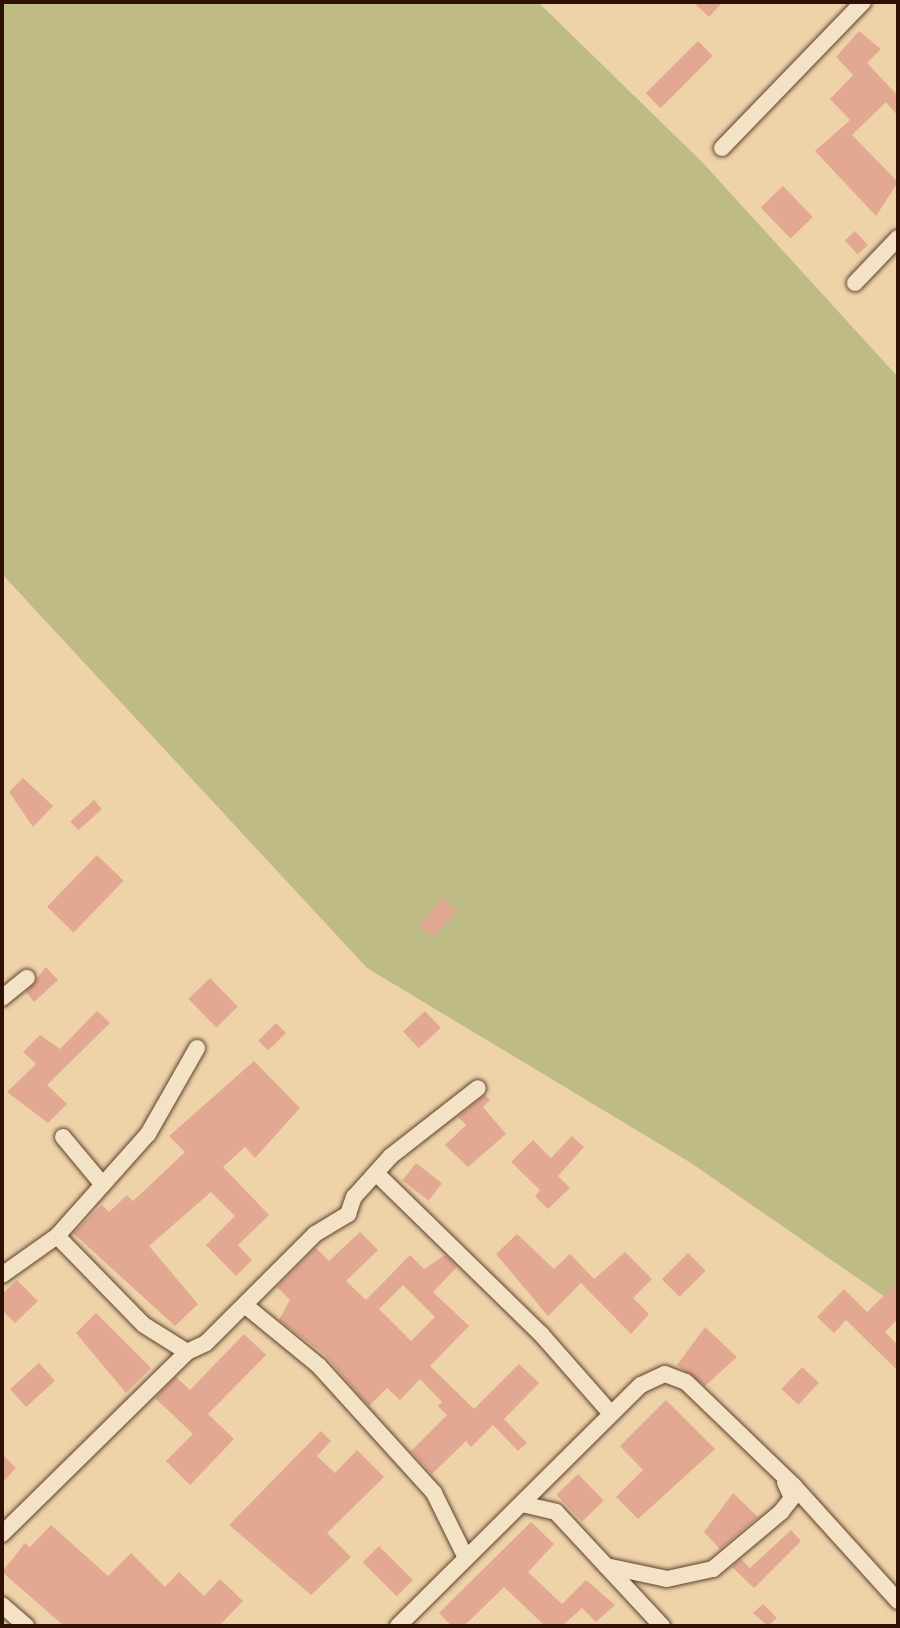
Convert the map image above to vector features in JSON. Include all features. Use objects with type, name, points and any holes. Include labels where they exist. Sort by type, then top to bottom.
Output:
[{"type":"street","points":[[722,148],[863,2]]},
{"type":"street","points":[[855,284],[898,238]]},
{"type":"street","points":[[2,998],[27,978]]},
{"type":"street","points":[[2,1275],[57,1236],[148,1134],[197,1048]]},
{"type":"street","points":[[2,1534],[187,1352],[246,1307],[315,1234],[348,1214],[376,1173],[478,1088]]},
{"type":"street","points":[[63,1137],[103,1185]]},
{"type":"street","points":[[376,1173],[541,1334],[606,1408]]},
{"type":"street","points":[[57,1236],[145,1325],[187,1352]]},
{"type":"street","points":[[246,1307],[320,1366],[434,1493],[465,1556]]},
{"type":"street","points":[[398,1626],[465,1556],[522,1504],[641,1385],[665,1374],[686,1382],[783,1478],[898,1601]]},
{"type":"street","points":[[606,1566],[667,1579],[713,1569],[757,1537],[792,1498],[783,1478]]},
{"type":"street","points":[[522,1504],[556,1512],[662,1626]]},
{"type":"street","points":[[2,1605],[26,1626]]},
{"type":"shaded area","points":[[2,2],[538,2],[702,162],[898,377],[898,1306],[691,1163],[367,968],[2,574]]},
{"type":"building","points":[[693,2],[723,2],[709,17]]},
{"type":"building","points":[[859,31],[881,49],[867,63],[898,96],[898,116],[886,102],[852,135],[898,182],[876,216],[815,151],[850,120],[830,99],[853,75],[836,57]]},
{"type":"building","points":[[698,41],[713,56],[661,108],[646,93]]},
{"type":"building","points":[[783,186],[813,217],[791,238],[761,208]]},
{"type":"building","points":[[855,231],[868,245],[858,254],[845,241]]},
{"type":"building","points":[[23,778],[53,806],[33,827],[9,792]]},
{"type":"building","points":[[94,800],[102,809],[78,830],[70,821]]},
{"type":"building","points":[[97,855],[124,881],[74,932],[47,907]]},
{"type":"building","points":[[443,899],[456,911],[432,937],[419,925]]},
{"type":"building","points":[[46,967],[58,980],[34,1002],[26,992]]},
{"type":"building","points":[[210,978],[238,1007],[216,1028],[188,999]]},
{"type":"building","points":[[97,1011],[110,1023],[47,1085],[67,1104],[48,1123],[7,1092],[36,1064],[23,1052],[40,1035],[60,1049]]},
{"type":"building","points":[[425,1011],[441,1028],[419,1048],[403,1031]]},
{"type":"building","points":[[276,1023],[286,1033],[268,1051],[258,1041]]},
{"type":"building","points":[[254,1061],[300,1108],[255,1158],[245,1147],[223,1167],[269,1215],[238,1245],[252,1260],[236,1276],[206,1245],[235,1216],[211,1192],[149,1246],[198,1304],[175,1326],[73,1233],[102,1205],[109,1212],[127,1195],[133,1201],[185,1152],[169,1136]]},
{"type":"building","points":[[485,1095],[490,1100],[483,1107],[506,1134],[468,1167],[445,1145],[466,1125],[458,1117]]},
{"type":"building","points":[[572,1136],[584,1147],[558,1176],[570,1188],[548,1209],[535,1196],[540,1190],[511,1162],[533,1140],[551,1158]]},
{"type":"building","points":[[416,1163],[442,1183],[428,1201],[402,1180]]},
{"type":"building","points":[[360,1232],[378,1250],[346,1281],[366,1300],[410,1255],[424,1269],[445,1255],[457,1267],[433,1292],[469,1326],[430,1366],[474,1409],[519,1364],[539,1383],[504,1419],[527,1443],[518,1451],[493,1425],[471,1447],[466,1441],[432,1474],[411,1451],[447,1415],[438,1406],[442,1402],[420,1379],[400,1400],[387,1388],[369,1406],[324,1354],[279,1320],[290,1300],[277,1287],[316,1248],[329,1261]],"holes":[[[403,1285],[435,1317],[411,1341],[379,1309]]]},
{"type":"building","points":[[517,1234],[554,1269],[570,1254],[594,1279],[625,1252],[652,1279],[633,1298],[649,1314],[631,1334],[581,1283],[548,1316],[496,1254]]},
{"type":"building","points":[[688,1253],[706,1271],[680,1297],[662,1279]]},
{"type":"building","points":[[17,1280],[38,1301],[15,1323],[2,1310],[2,1294]]},
{"type":"building","points":[[898,1282],[898,1319],[885,1332],[898,1345],[898,1371],[846,1320],[834,1333],[817,1317],[844,1289],[867,1312]]},
{"type":"building","points":[[96,1313],[151,1368],[126,1393],[76,1333]]},
{"type":"building","points":[[705,1327],[737,1357],[705,1386],[677,1365]]},
{"type":"building","points":[[244,1334],[266,1355],[208,1414],[234,1439],[190,1485],[166,1461],[193,1434],[155,1398],[176,1377],[190,1390]]},
{"type":"building","points":[[39,1363],[55,1381],[26,1407],[10,1389]]},
{"type":"building","points":[[802,1367],[819,1383],[798,1405],[782,1389]]},
{"type":"building","points":[[666,1400],[715,1449],[638,1519],[616,1497],[643,1470],[620,1446]]},
{"type":"building","points":[[321,1431],[331,1441],[317,1456],[335,1473],[357,1450],[384,1477],[327,1533],[351,1557],[311,1595],[229,1525]]},
{"type":"building","points":[[2,1454],[16,1468],[2,1483]]},
{"type":"building","points":[[578,1474],[604,1501],[582,1521],[556,1495]]},
{"type":"building","points":[[733,1493],[758,1517],[720,1549],[704,1532]]},
{"type":"building","points":[[531,1522],[554,1544],[528,1572],[562,1604],[586,1580],[615,1605],[596,1622],[582,1608],[562,1626],[545,1626],[504,1587],[464,1626],[452,1626],[439,1613]]},
{"type":"building","points":[[51,1525],[108,1576],[131,1553],[165,1587],[179,1572],[204,1596],[220,1579],[243,1601],[219,1626],[64,1626],[2,1572],[25,1543],[30,1547]]},
{"type":"building","points":[[791,1530],[801,1541],[754,1588],[732,1567],[741,1559],[750,1568]]},
{"type":"building","points":[[379,1546],[413,1580],[397,1596],[363,1562]]},
{"type":"building","points":[[763,1604],[777,1618],[768,1626],[753,1613]]}]
